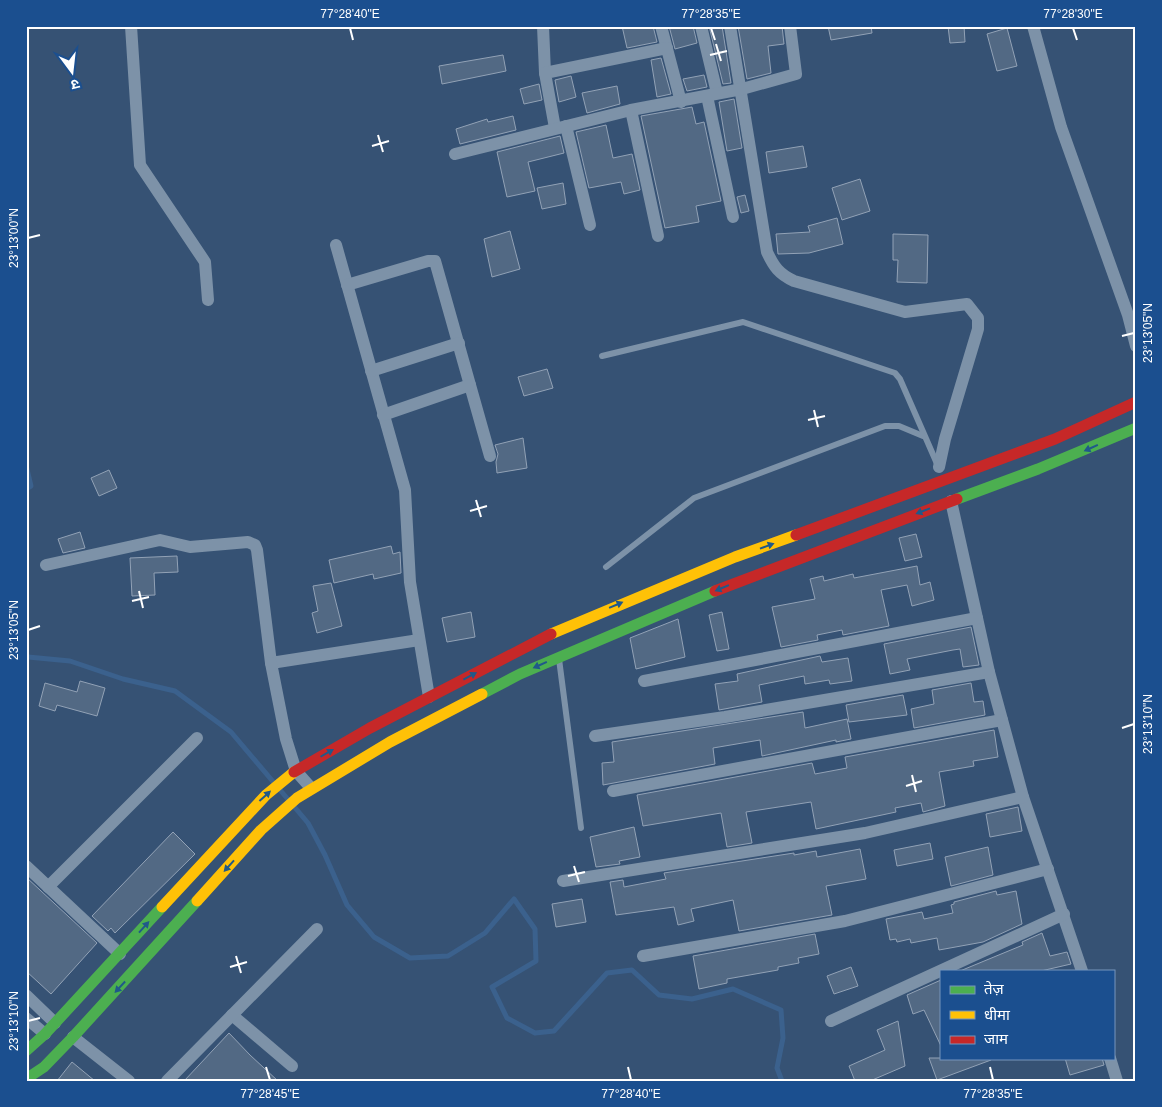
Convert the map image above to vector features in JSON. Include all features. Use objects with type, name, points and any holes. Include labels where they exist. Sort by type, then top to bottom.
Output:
[{"type":"main road","points":[[30,1079],[73,1037],[261,830],[311,788],[399,738],[520,674],[947,491],[1136,402]]},
{"type":"main road","points":[[26,1051],[45,1034],[120,954],[246,815],[266,795],[296,771],[429,697],[561,629],[633,598],[735,557],[947,491],[1082,452],[1136,428]]},
{"type":"street","points":[[131,26],[140,166],[205,262],[208,300]]},
{"type":"street","points":[[543,26],[545,73],[590,225]]},
{"type":"street","points":[[661,26],[681,102]]},
{"type":"street","points":[[701,26],[733,217]]},
{"type":"street","points":[[730,26],[742,89],[767,252],[773,266],[781,275],[794,281],[894,310],[916,312],[967,304],[978,318],[978,329],[945,439],[939,467]]},
{"type":"street","points":[[455,154],[631,110],[742,89],[796,74],[790,26]]},
{"type":"street","points":[[1033,26],[1061,127],[1128,315],[1136,346]]},
{"type":"street","points":[[545,73],[667,48]]},
{"type":"street","points":[[631,110],[658,236]]},
{"type":"street","points":[[336,245],[405,490],[410,582],[429,697]]},
{"type":"street","points":[[347,285],[428,261],[435,261],[490,456]]},
{"type":"street","points":[[371,371],[459,343]]},
{"type":"street","points":[[383,415],[470,385]]},
{"type":"street","points":[[947,491],[989,672],[1023,797],[1082,970]]},
{"type":"street","points":[[46,565],[160,540],[190,547],[252,543],[257,550],[271,663],[286,739],[296,771],[311,788]]},
{"type":"street","points":[[644,681],[977,618]]},
{"type":"street","points":[[271,663],[419,640]]},
{"type":"street","points":[[595,736],[724,717],[989,672]]},
{"type":"street","points":[[613,791],[1002,720]]},
{"type":"street","points":[[48,887],[197,738]]},
{"type":"street","points":[[563,881],[865,833],[1023,797]]},
{"type":"street","points":[[26,866],[120,954]]},
{"type":"street","points":[[643,956],[845,921],[1048,869]]},
{"type":"street","points":[[942,970],[1064,914]]},
{"type":"street","points":[[171,1079],[317,929]]},
{"type":"street","points":[[831,1021],[940,971]]},
{"type":"street","points":[[26,995],[55,1023]]},
{"type":"street","points":[[232,1015],[292,1066]]},
{"type":"street","points":[[26,1018],[45,1034]]},
{"type":"street","points":[[73,1037],[129,1081]]},
{"type":"street","points":[[1111,1060],[1117,1081]]},
{"type":"lane","points":[[602,356],[742,322],[895,373],[900,379],[923,436],[939,467],[947,491]]},
{"type":"lane","points":[[606,567],[694,498],[885,426],[899,426],[923,436]]},
{"type":"lane","points":[[559,657],[581,828]]},
{"type":"building","points":[[622,26],[653,26],[657,42],[627,48]]},
{"type":"building","points":[[669,26],[693,26],[697,43],[675,49]]},
{"type":"building","points":[[709,26],[722,26],[731,83],[723,84]]},
{"type":"building","points":[[738,26],[782,26],[784,44],[768,46],[771,73],[747,79]]},
{"type":"building","points":[[828,26],[871,26],[872,33],[831,40]]},
{"type":"building","points":[[948,26],[964,26],[965,42],[950,43]]},
{"type":"building","points":[[1007,28],[1017,66],[997,71],[987,34]]},
{"type":"building","points":[[503,55],[506,71],[442,84],[439,66]]},
{"type":"building","points":[[661,58],[671,94],[657,97],[651,60]]},
{"type":"building","points":[[704,75],[707,87],[687,91],[683,79]]},
{"type":"building","points":[[571,76],[576,97],[559,102],[555,80]]},
{"type":"building","points":[[539,84],[542,100],[524,104],[520,89]]},
{"type":"building","points":[[617,86],[620,104],[587,113],[582,93]]},
{"type":"building","points":[[734,99],[742,148],[727,151],[719,102]]},
{"type":"building","points":[[692,107],[696,124],[704,122],[721,201],[696,206],[699,222],[665,228],[641,116]]},
{"type":"building","points":[[513,116],[516,130],[460,144],[456,129],[487,119],[488,122]]},
{"type":"building","points":[[606,125],[613,158],[632,154],[640,190],[624,194],[621,182],[589,188],[576,132]]},
{"type":"building","points":[[560,136],[564,153],[528,162],[535,191],[507,197],[497,152]]},
{"type":"building","points":[[803,146],[807,167],[769,173],[766,152]]},
{"type":"building","points":[[860,179],[870,211],[842,220],[832,188]]},
{"type":"building","points":[[563,183],[566,204],[542,209],[537,188]]},
{"type":"building","points":[[745,195],[749,211],[741,213],[737,197]]},
{"type":"building","points":[[837,218],[843,244],[809,253],[778,254],[776,234],[810,232],[808,226]]},
{"type":"building","points":[[510,231],[520,269],[492,277],[484,239]]},
{"type":"building","points":[[893,234],[928,235],[927,283],[897,282],[898,260],[893,260]]},
{"type":"building","points":[[547,369],[553,388],[524,396],[518,377]]},
{"type":"building","points":[[523,438],[527,468],[497,473],[496,462],[498,454],[495,445]]},
{"type":"building","points":[[109,470],[117,488],[99,496],[91,478]]},
{"type":"building","points":[[80,532],[85,548],[63,553],[58,539]]},
{"type":"building","points":[[916,534],[922,557],[905,561],[899,538]]},
{"type":"building","points":[[391,546],[393,554],[400,552],[401,573],[374,579],[373,574],[334,583],[329,560]]},
{"type":"building","points":[[177,556],[178,572],[154,573],[155,595],[132,596],[130,558]]},
{"type":"building","points":[[917,566],[920,585],[930,582],[934,600],[912,606],[907,585],[881,590],[889,626],[843,635],[842,630],[817,635],[818,640],[781,647],[772,607],[815,599],[810,579],[823,576],[824,581],[853,574],[854,578]]},
{"type":"building","points":[[331,583],[342,626],[317,633],[312,613],[318,611],[313,586]]},
{"type":"building","points":[[471,612],[475,637],[447,642],[442,618]]},
{"type":"building","points":[[722,612],[729,649],[717,651],[709,615]]},
{"type":"building","points":[[678,619],[685,657],[636,669],[630,638]]},
{"type":"building","points":[[971,627],[979,665],[963,667],[960,649],[907,659],[910,670],[890,674],[884,644]]},
{"type":"building","points":[[820,656],[822,662],[848,658],[852,681],[830,684],[829,680],[805,684],[804,676],[759,685],[762,702],[719,710],[715,684],[738,681],[737,674]]},
{"type":"building","points":[[80,681],[105,688],[97,716],[57,705],[55,711],[39,706],[45,683],[77,692]]},
{"type":"building","points":[[971,683],[974,702],[983,701],[985,715],[914,728],[911,709],[934,704],[932,690]]},
{"type":"building","points":[[903,695],[907,715],[849,722],[846,705]]},
{"type":"building","points":[[803,712],[805,728],[847,719],[851,739],[836,742],[836,740],[762,756],[760,740],[713,748],[715,764],[603,785],[602,763],[614,762],[612,742]]},
{"type":"building","points":[[994,730],[998,757],[973,761],[974,766],[939,772],[945,806],[923,812],[921,803],[895,808],[896,812],[816,829],[811,802],[746,812],[752,843],[727,847],[721,813],[643,826],[637,795],[812,763],[815,774],[847,768],[845,757]]},
{"type":"building","points":[[1018,807],[1022,831],[990,837],[986,814]]},
{"type":"building","points":[[634,827],[640,857],[619,861],[620,864],[596,867],[590,837]]},
{"type":"building","points":[[173,832],[195,854],[115,933],[111,928],[108,931],[92,916]]},
{"type":"building","points":[[930,843],[933,859],[897,866],[894,850]]},
{"type":"building","points":[[988,847],[993,875],[951,886],[945,857]]},
{"type":"building","points":[[860,849],[866,879],[826,886],[832,915],[739,931],[733,900],[691,909],[694,921],[678,925],[674,907],[616,915],[610,882],[623,880],[624,887],[666,879],[664,873],[794,853],[794,855],[816,851],[817,857]]},
{"type":"building","points":[[26,877],[97,943],[51,994],[26,971]]},
{"type":"building","points":[[996,891],[997,895],[1016,891],[1022,924],[983,942],[939,950],[937,938],[911,943],[910,939],[897,942],[896,939],[890,940],[886,919],[922,912],[924,919],[953,913],[951,905],[954,902]]},
{"type":"building","points":[[582,899],[586,922],[556,927],[552,904]]},
{"type":"building","points":[[1042,933],[1050,956],[1067,952],[1071,964],[1045,970],[962,970],[1023,945],[1022,942]]},
{"type":"building","points":[[815,934],[819,954],[798,958],[799,963],[778,967],[778,970],[727,979],[727,983],[699,989],[693,956]]},
{"type":"building","points":[[851,967],[858,986],[834,994],[827,976]]},
{"type":"building","points":[[940,980],[940,1044],[924,1010],[913,1014],[907,995]]},
{"type":"building","points":[[898,1021],[905,1066],[870,1081],[855,1081],[849,1066],[885,1050],[877,1030]]},
{"type":"building","points":[[229,1033],[250,1055],[278,1081],[184,1081]]},
{"type":"building","points":[[929,1058],[940,1058],[940,1060],[991,1060],[937,1080]]},
{"type":"building","points":[[1066,1060],[1103,1060],[1104,1065],[1070,1075]]},
{"type":"building","points":[[72,1062],[95,1081],[57,1081]]},
{"type":"waterway","points":[[26,465],[31,486],[26,489]]},
{"type":"waterway","points":[[26,654],[28,657],[70,661],[123,679],[175,691],[231,732],[308,823],[325,855],[347,905],[374,937],[410,958],[448,956],[485,933],[514,899],[535,929],[536,961],[492,987],[507,1018],[535,1033],[554,1031],[607,973],[632,970],[659,995],[692,999],[733,989],[781,1010],[783,1038],[777,1068],[782,1081]]},
{"type":"traffic: fast","points":[[957,499],[1038,469],[1136,428]]},
{"type":"traffic: fast","points":[[482,694],[520,674],[715,591]]},
{"type":"traffic: fast","points":[[26,1079],[44,1067],[73,1037],[197,901]]},
{"type":"traffic: fast","points":[[26,1051],[45,1034],[162,907]]},
{"type":"traffic: slow","points":[[551,634],[735,557],[796,535]]},
{"type":"traffic: slow","points":[[197,901],[261,830],[297,798],[390,742],[482,694]]},
{"type":"traffic: slow","points":[[162,907],[266,795],[294,772]]},
{"type":"traffic: jam","points":[[796,535],[1055,439],[1136,402]]},
{"type":"traffic: jam","points":[[715,591],[957,499]]},
{"type":"traffic: jam","points":[[294,772],[370,728],[551,634]]}]
